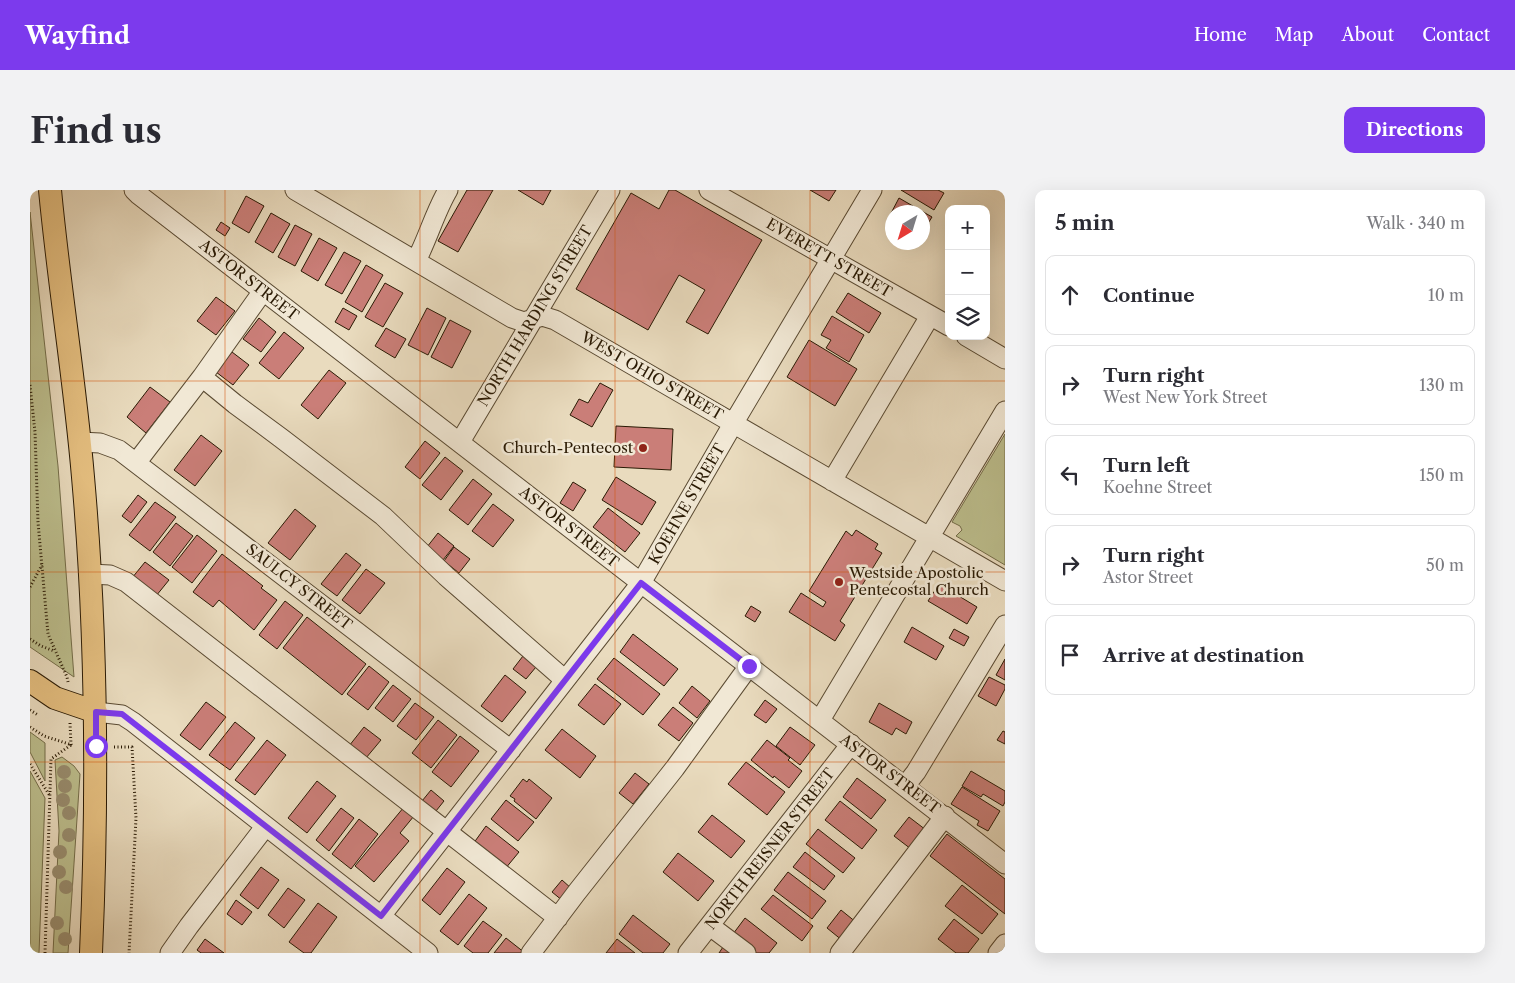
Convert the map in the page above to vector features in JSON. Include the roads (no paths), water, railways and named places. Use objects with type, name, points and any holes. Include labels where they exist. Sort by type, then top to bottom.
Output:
[{"type":"main road","points":[[50,190],[80,442],[90,574],[96,712],[91,953]]},
{"type":"main road","points":[[32,682],[55,698],[96,712]]},
{"type":"street","name":"ASTOR STREET","points":[[135,190],[138,195],[641,583],[944,816],[1003,858]]},
{"type":"street","name":"WEST OHIO STREET","points":[[295,190],[324,197],[416,261],[512,318],[524,322],[542,316],[555,320],[1005,581]]},
{"type":"street","points":[[416,261],[448,190]]},
{"type":"street","name":"NORTH HARDING STREET","points":[[460,442],[610,190]]},
{"type":"street","name":"EVERETT STREET","points":[[709,190],[735,196],[831,259],[945,324]]},
{"type":"street","name":"KOEHNE STREET","points":[[381,916],[641,583],[872,190]]},
{"type":"street","points":[[136,463],[202,377],[263,291]]},
{"type":"street","points":[[832,481],[930,316]]},
{"type":"street","points":[[973,340],[1005,359]]},
{"type":"street","points":[[202,377],[383,516],[446,576],[565,680]]},
{"type":"street","points":[[820,720],[1005,411]]},
{"type":"street","name":"SAULCY STREET","points":[[80,442],[100,443],[119,450],[511,750]]},
{"type":"street","points":[[90,574],[110,574],[126,582],[558,918]]},
{"type":"street","points":[[906,786],[1005,625]]},
{"type":"street","points":[[531,953],[676,768],[749,666]]},
{"type":"street","points":[[96,712],[122,714],[428,953]]},
{"type":"street","name":"NORTH REISNER STREET","points":[[688,953],[851,744]]},
{"type":"street","points":[[840,953],[944,816]]},
{"type":"street","points":[[170,953],[265,827]]},
{"type":"street","points":[[710,926],[746,953]]},
{"type":"street","points":[[998,953],[1005,944]]},
{"type":"place","name":"Church-Pentecost","points":[[643,448]]},
{"type":"place","name":"Westside Apostolic Pentecostal Church","points":[[839,582]]}]
